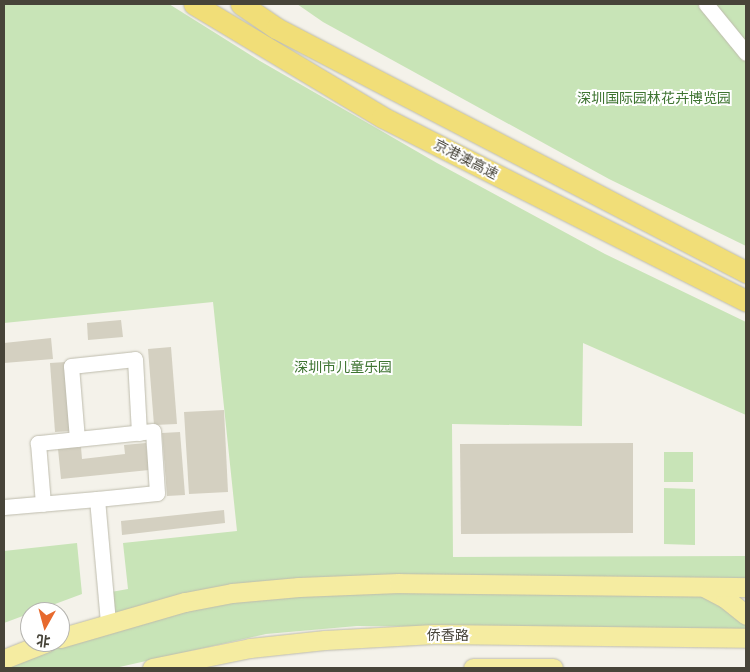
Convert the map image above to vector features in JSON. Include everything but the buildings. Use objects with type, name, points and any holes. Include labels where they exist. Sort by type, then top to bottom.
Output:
[{"type":"highway","name":"京港澳高速","points":[[194,4],[382,117],[746,301]]},
{"type":"highway","name":"京港澳高速","points":[[241,4],[285,33],[746,272]]},
{"type":"main road","points":[[70,635],[108,622],[232,594],[339,584],[746,587]]},
{"type":"main road","points":[[706,587],[725,598],[746,615]]},
{"type":"main road","name":"侨香路","points":[[152,668],[250,648],[325,640],[434,634],[746,638]]},
{"type":"main road","points":[[4,659],[22,652]]},
{"type":"main road","points":[[473,668],[553,668]]},
{"type":"lane","points":[[706,4],[746,53]]},
{"type":"lane","points":[[77,439],[71,366],[135,359],[139,433]]},
{"type":"lane","points":[[4,507],[44,504],[157,493],[153,431],[38,443],[44,504]]},
{"type":"lane","points":[[97,499],[108,622]]},
{"type":"green space","name":"深圳市儿童乐园","points":[[4,4],[169,4],[260,61],[437,163],[605,254],[746,322],[746,415],[583,343],[582,426],[452,424],[453,557],[746,556],[746,580],[347,580],[115,614],[111,592],[128,589],[123,543],[237,531],[213,302],[4,323]]},
{"type":"green space","name":"深圳国际园林花卉博览园","points":[[297,4],[746,4],[746,246],[609,179],[323,22]]},
{"type":"green space","points":[[664,452],[693,452],[693,482],[664,482]]},
{"type":"green space","points":[[664,488],[695,489],[695,545],[664,544]]},
{"type":"green space","points":[[77,543],[82,594],[60,602],[20,602],[20,617],[4,623],[4,551]]},
{"type":"green space","points":[[701,589],[746,623],[746,629],[357,626],[266,634],[115,668],[4,668],[43,652],[70,652],[70,641],[150,618],[232,602],[349,591]]}]
